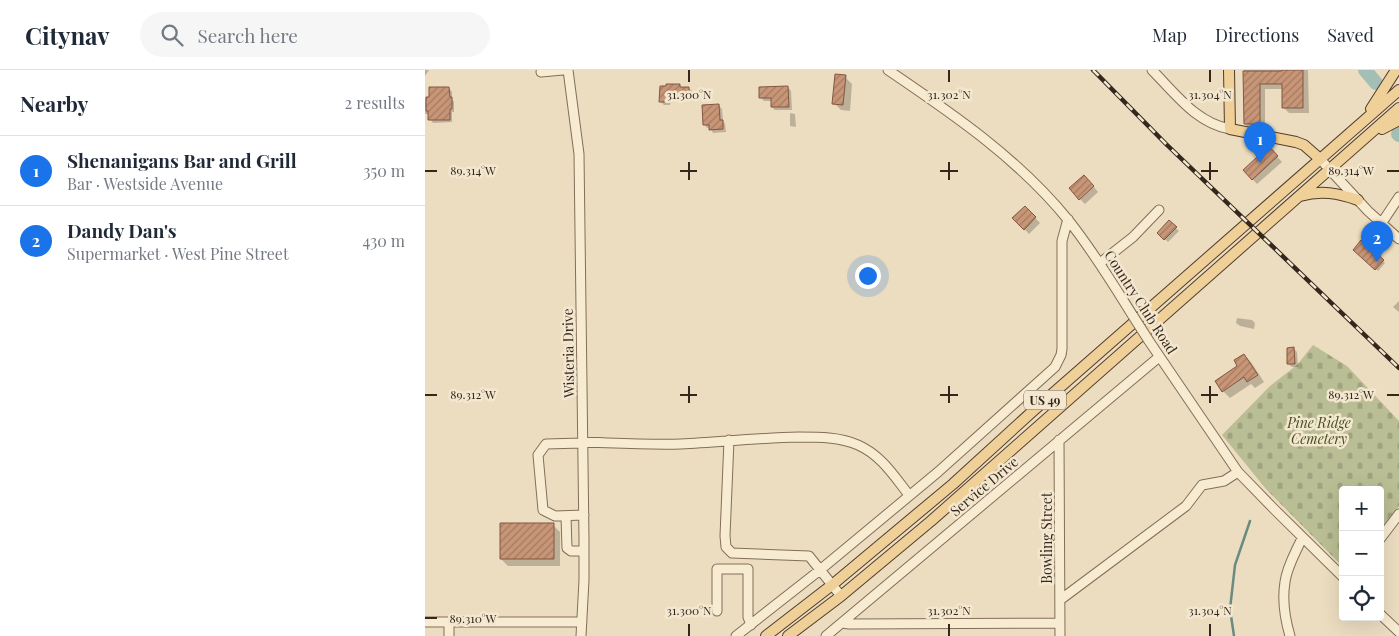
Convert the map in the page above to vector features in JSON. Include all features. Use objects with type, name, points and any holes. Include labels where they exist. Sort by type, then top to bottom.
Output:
[{"type":"main road","points":[[1229,70],[1230,129],[1288,139],[1304,145],[1320,158]]},
{"type":"main road","points":[[1364,121],[1396,70]]},
{"type":"main road","name":"US 49","points":[[766,636],[833,585],[953,484],[1034,410],[1399,90]]},
{"type":"main road","name":"US 49","points":[[788,636],[841,596],[931,521],[1399,108]]},
{"type":"main road","points":[[1368,136],[1399,120]]},
{"type":"main road","points":[[1297,197],[1327,192],[1358,200]]},
{"type":"street","points":[[541,72],[563,70]]},
{"type":"street","name":"Wisteria Drive","points":[[568,70],[579,154],[584,515],[581,636]]},
{"type":"street","name":"Country Club Road","points":[[888,70],[990,142],[1043,192],[1067,219],[1100,264],[1159,357],[1239,472],[1341,576]]},
{"type":"street","points":[[1152,70],[1196,115],[1211,123],[1230,129]]},
{"type":"street","points":[[1320,158],[1381,224],[1399,239]]},
{"type":"street","points":[[1381,224],[1399,198]]},
{"type":"street","points":[[1100,264],[1133,236],[1159,210]]},
{"type":"street","points":[[736,636],[820,570],[938,472],[1050,372],[1058,361],[1062,349],[1062,241],[1067,219]]},
{"type":"street","name":"Service Drive","points":[[826,636],[1159,357]]},
{"type":"street","points":[[584,515],[555,516],[543,510],[538,455],[546,444],[679,444],[765,438],[833,438],[859,445],[871,452],[883,462],[909,495]]},
{"type":"street","points":[[729,440],[726,547],[732,553],[809,556],[841,596]]},
{"type":"street","name":"Bowling Street","points":[[1059,440],[1060,636]]},
{"type":"street","points":[[1060,600],[1186,506],[1202,485],[1224,480],[1239,472]]},
{"type":"street","points":[[1384,533],[1399,514]]},
{"type":"street","points":[[566,516],[567,548],[571,552],[584,551]]},
{"type":"street","points":[[1290,636],[1284,599],[1285,581],[1290,564],[1302,538]]},
{"type":"street","points":[[717,611],[717,569],[748,569],[748,617],[751,625]]},
{"type":"street","points":[[1384,618],[1399,632]]},
{"type":"street","points":[[425,622],[581,622]]},
{"type":"street","points":[[449,622],[449,636]]},
{"type":"street","points":[[842,623],[1060,623]]},
{"type":"green space","name":"Pine Ridge Cemetery","points":[[1313,345],[1347,366],[1399,421],[1399,506],[1384,525],[1384,486],[1339,486],[1339,563],[1266,489],[1222,435],[1270,386],[1297,365]]},
{"type":"building","points":[[1303,70],[1303,108],[1282,108],[1282,84],[1260,84],[1260,124],[1244,124],[1243,71]]},
{"type":"building","points":[[835,74],[846,75],[843,105],[832,104]]},
{"type":"building","points":[[666,84],[680,84],[680,87],[689,87],[689,98],[668,98],[668,102],[659,102],[660,86],[666,86]]},
{"type":"building","points":[[788,86],[789,107],[771,107],[771,98],[759,98],[759,87]]},
{"type":"building","points":[[429,87],[449,87],[450,97],[452,97],[450,120],[428,120],[426,97],[429,97]]},
{"type":"building","points":[[719,104],[720,120],[723,120],[723,129],[709,130],[709,125],[703,125],[702,105]]},
{"type":"building","points":[[1269,146],[1278,156],[1252,180],[1243,170]]},
{"type":"building","points":[[1084,175],[1094,186],[1079,200],[1069,188]]},
{"type":"building","points":[[1025,206],[1036,217],[1024,230],[1012,218]]},
{"type":"building","points":[[1169,220],[1177,227],[1164,240],[1157,233]]},
{"type":"building","points":[[1361,240],[1384,260],[1375,270],[1353,250]]},
{"type":"building","points":[[1294,347],[1295,364],[1287,364],[1287,348]]},
{"type":"building","points":[[1244,354],[1258,375],[1247,382],[1244,377],[1222,392],[1215,381],[1237,366],[1234,360]]},
{"type":"building","points":[[500,523],[554,523],[554,559],[500,559]]},
{"type":"waterway","points":[[1365,70],[1376,83]]},
{"type":"waterway","points":[[1234,636],[1230,609],[1235,565],[1250,521]]},
{"type":"railway","points":[[1093,70],[1166,144],[1399,368]]},
{"type":"place","name":"Shenanigans Bar and Grill","points":[[1260,163]]},
{"type":"place","name":"Dandy Dan's","points":[[1377,262]]}]
